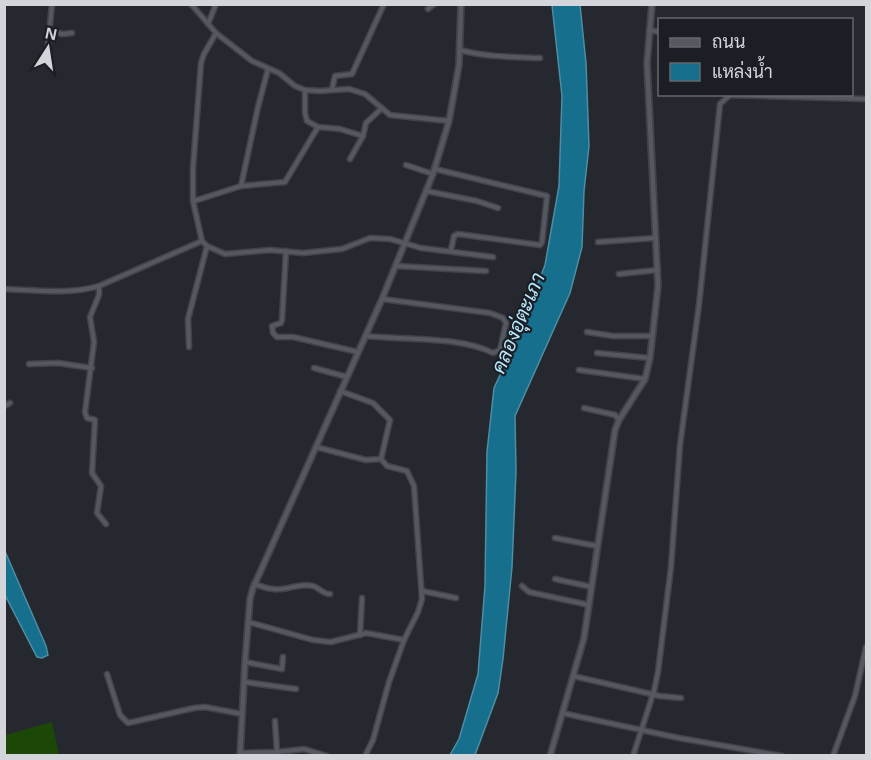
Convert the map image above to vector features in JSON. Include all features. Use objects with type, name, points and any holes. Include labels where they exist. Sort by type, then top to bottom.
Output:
[{"type":"street","points":[[48,45],[52,4]]},
{"type":"street","points":[[191,4],[216,33],[252,61],[279,74],[295,86],[305,90],[349,89],[365,94],[390,115],[449,121]]},
{"type":"street","points":[[208,24],[216,4]]},
{"type":"street","points":[[332,89],[335,76],[352,74],[384,4]]},
{"type":"street","points":[[428,9],[434,4]]},
{"type":"street","points":[[327,756],[304,748],[240,754],[250,599],[315,446],[382,299],[434,172],[449,121],[460,50],[461,4]]},
{"type":"street","points":[[550,756],[584,638],[611,452],[619,420],[645,379],[650,358],[658,270],[648,92],[648,30],[652,4]]},
{"type":"street","points":[[49,30],[62,34],[72,33]]},
{"type":"street","points":[[648,30],[658,32]]},
{"type":"street","points":[[216,33],[201,63],[193,168],[194,201],[202,241],[207,246],[225,254],[270,250],[303,254],[342,249],[370,238],[390,239],[421,248],[493,257]]},
{"type":"street","points":[[460,50],[501,57],[540,58]]},
{"type":"street","points":[[241,186],[268,69]]},
{"type":"street","points":[[305,90],[307,121],[318,127],[337,128],[363,136]]},
{"type":"street","points":[[633,756],[653,694],[657,672],[671,567],[680,445],[699,305],[720,104],[729,96]]},
{"type":"street","points":[[764,96],[867,99]]},
{"type":"street","points":[[350,159],[363,136],[366,123],[382,108]]},
{"type":"street","points":[[194,201],[241,186],[285,182],[318,127]]},
{"type":"street","points":[[406,165],[547,196],[540,244],[458,234],[454,236],[451,250]]},
{"type":"street","points":[[426,191],[477,201],[498,208]]},
{"type":"street","points":[[598,242],[656,238]]},
{"type":"street","points":[[4,289],[83,291],[202,241]]},
{"type":"street","points":[[189,347],[188,319],[207,246]]},
{"type":"street","points":[[286,251],[282,320],[281,323],[272,326],[273,333],[277,337],[293,337],[358,352]]},
{"type":"street","points":[[396,266],[486,271]]},
{"type":"street","points":[[619,274],[658,270]]},
{"type":"street","points":[[99,286],[99,295],[90,317],[94,342],[85,416],[95,420],[92,473],[101,486],[97,513],[106,524]]},
{"type":"street","points":[[365,336],[431,340],[480,347],[493,353],[500,350],[506,323],[503,318],[490,313],[382,299]]},
{"type":"street","points":[[587,332],[613,336],[652,336]]},
{"type":"street","points":[[597,353],[650,358]]},
{"type":"street","points":[[29,364],[58,363],[92,368]]},
{"type":"street","points":[[315,368],[347,377]]},
{"type":"street","points":[[579,370],[645,379]]},
{"type":"street","points":[[340,392],[372,403],[390,420],[381,459]]},
{"type":"street","points":[[4,406],[10,403]]},
{"type":"street","points":[[584,408],[615,415],[619,420]]},
{"type":"street","points":[[315,446],[366,460],[381,459]]},
{"type":"street","points":[[364,756],[373,740],[389,682],[404,640],[418,612],[422,591],[414,486],[406,471],[387,466],[381,459]]},
{"type":"street","points":[[555,538],[597,546]]},
{"type":"street","points":[[555,579],[592,587]]},
{"type":"street","points":[[255,584],[274,589],[299,585],[313,586],[326,595],[330,594]]},
{"type":"street","points":[[522,586],[529,592],[590,605]]},
{"type":"street","points":[[422,591],[456,598]]},
{"type":"street","points":[[360,635],[362,598]]},
{"type":"street","points":[[248,622],[314,640],[331,642],[366,633],[404,640]]},
{"type":"street","points":[[833,756],[855,696],[867,647]]},
{"type":"street","points":[[245,662],[282,669],[284,657]]},
{"type":"street","points":[[107,674],[120,715],[128,723],[205,707],[243,714]]},
{"type":"street","points":[[573,676],[681,698]]},
{"type":"street","points":[[244,682],[296,689]]},
{"type":"street","points":[[562,713],[641,731],[782,756]]},
{"type":"street","points":[[275,721],[277,752]]},
{"type":"green space","points":[[52,722],[59,755],[5,755],[5,735]]},
{"type":"water","points":[[552,5],[580,5],[586,63],[589,146],[584,191],[582,247],[570,293],[515,416],[516,471],[512,567],[498,693],[475,755],[450,755],[459,739],[478,674],[485,586],[487,452],[494,388],[514,345],[545,265],[559,186],[562,96]]},
{"type":"water","points":[[4,549],[46,646],[48,655],[42,658],[37,657],[5,595]]},
{"type":"water label","name":"คลองอุ่ตะเภา","points":[[518,323]]}]
